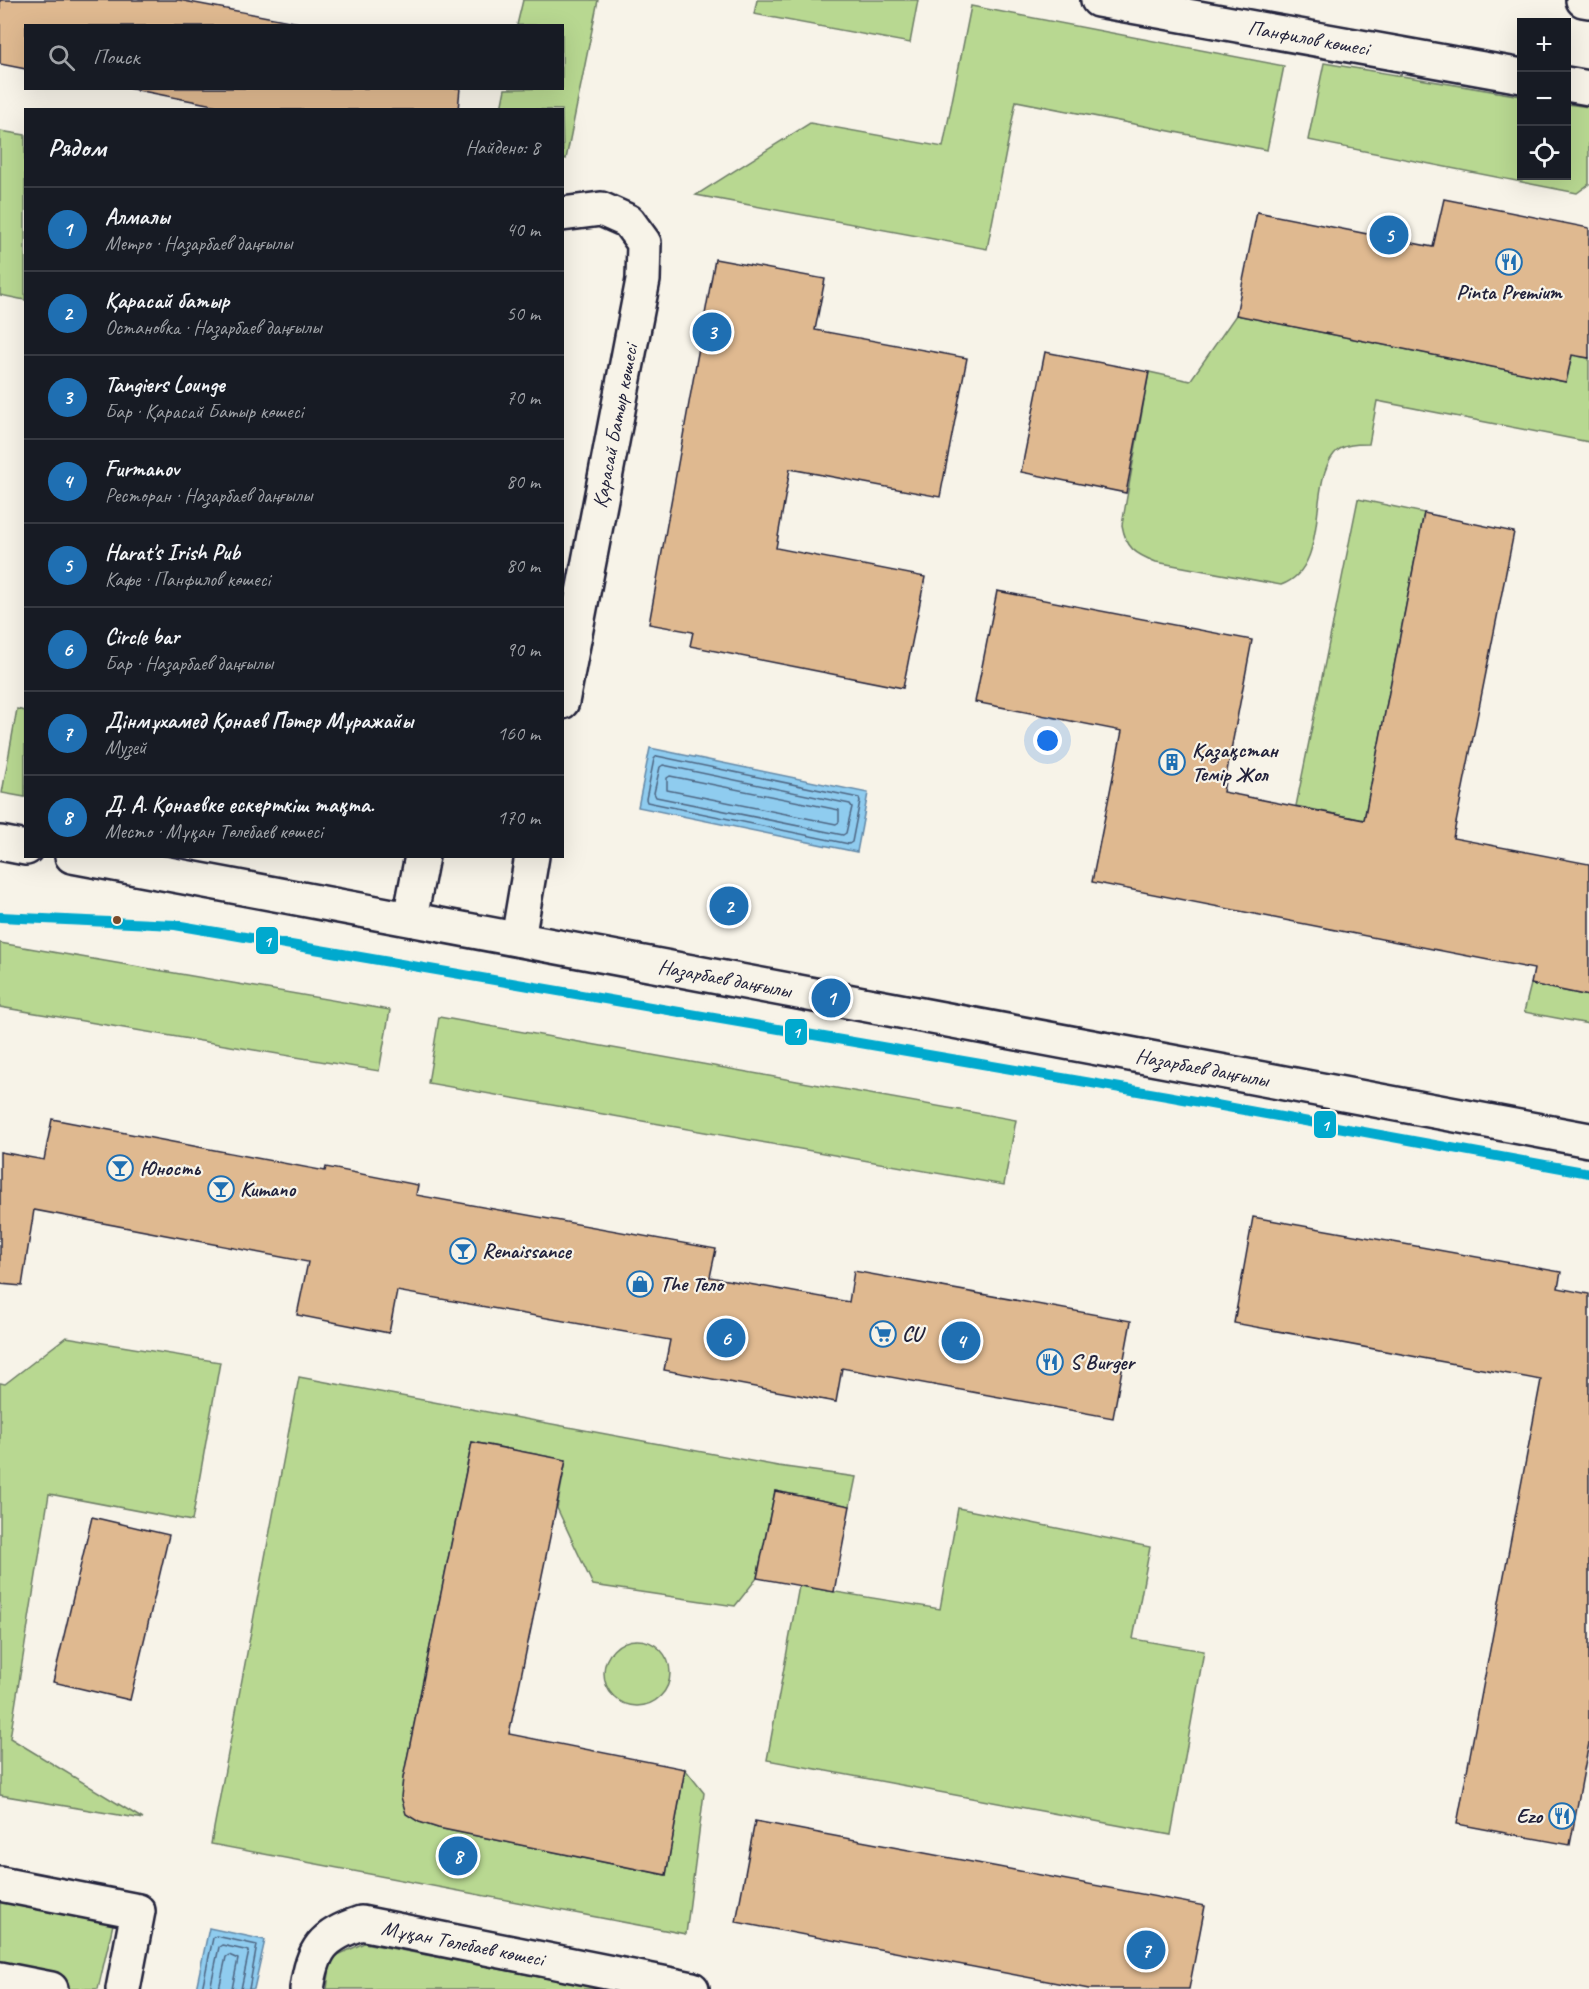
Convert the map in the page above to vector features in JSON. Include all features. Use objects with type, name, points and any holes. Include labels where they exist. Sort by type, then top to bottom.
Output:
[{"type":"street","name":"Панфилов көшесі","points":[[1098,0],[1517,75]]},
{"type":"street","points":[[1582,0],[1589,1]]},
{"type":"street","points":[[1571,85],[1589,88]]},
{"type":"street","name":"Қарасай Батыр көшесі","points":[[564,214],[601,209],[628,221],[644,243],[643,280],[564,692]]},
{"type":"street","points":[[0,843],[24,848]]},
{"type":"street","name":"Назарбаев даңғылы","points":[[83,858],[1589,1140]]},
{"type":"street","points":[[410,918],[422,858]]},
{"type":"street","points":[[518,939],[532,858]]},
{"type":"street","points":[[0,1884],[138,1911],[123,1989]]},
{"type":"street","name":"Мұқан Төлебаев көшесі","points":[[307,1989],[312,1959],[334,1932],[360,1923],[692,1989]]},
{"type":"street","points":[[0,1979],[51,1989]]},
{"type":"green space","points":[[523,0],[598,0],[566,159],[564,158],[564,108],[501,108],[505,90],[564,90],[564,24],[517,24]]},
{"type":"green space","points":[[757,0],[918,0],[910,43],[754,14]]},
{"type":"green space","points":[[971,6],[1284,66],[1267,150],[1016,101],[987,249],[696,195],[810,123],[943,147]]},
{"type":"green space","points":[[1324,63],[1517,95],[1517,180],[1571,180],[1571,105],[1589,107],[1589,184],[1577,193],[1308,140]]},
{"type":"green space","points":[[0,131],[24,135],[24,300],[0,295]]},
{"type":"green space","points":[[1236,315],[1566,382],[1572,355],[1589,358],[1589,442],[1377,401],[1369,444],[1341,448],[1334,454],[1326,468],[1321,486],[1313,544],[1307,562],[1297,576],[1281,585],[1156,562],[1137,553],[1129,545],[1122,525],[1149,372],[1190,381]]},
{"type":"green space","points":[[1358,499],[1424,513],[1364,820],[1296,806]]},
{"type":"green space","points":[[17,709],[24,711],[24,797],[2,793]]},
{"type":"green space","points":[[0,943],[390,1010],[379,1071],[0,1007]]},
{"type":"green space","points":[[1531,984],[1589,996],[1589,1024],[1524,1012]]},
{"type":"green space","points":[[439,1017],[1016,1120],[1004,1185],[428,1083]]},
{"type":"green space","points":[[66,1337],[220,1362],[192,1521],[49,1494],[10,1738],[143,1819],[0,1795],[0,1383],[5,1384]]},
{"type":"green space","points":[[299,1377],[778,1466],[856,1477],[850,1506],[775,1491],[757,1578],[735,1606],[593,1585],[557,1508],[566,1460],[472,1442],[403,1778],[404,1806],[412,1817],[438,1828],[666,1875],[685,1769],[704,1793],[686,1934],[211,1844]]},
{"type":"green space","points":[[958,1508],[1150,1547],[1133,1639],[1204,1651],[1171,1835],[767,1760],[799,1586],[940,1609]]},
{"type":"green space","points":[[637,1640],[649,1643],[660,1650],[667,1661],[670,1673],[667,1685],[660,1696],[649,1703],[637,1706],[625,1703],[614,1696],[607,1685],[604,1673],[607,1661],[614,1650],[625,1643]]},
{"type":"green space","points":[[0,1884],[117,1907],[98,1989],[51,1989],[0,1979]]},
{"type":"green space","points":[[364,1943],[602,1989],[327,1989],[331,1958]]},
{"type":"water","points":[[650,748],[868,793],[857,852],[638,807]]},
{"type":"water","points":[[209,1928],[265,1940],[254,1989],[196,1989]]},
{"type":"building","points":[[0,0],[179,0],[305,24],[24,24],[24,69],[0,64]]},
{"type":"building","points":[[137,90],[460,90],[458,108],[228,108]]},
{"type":"building","points":[[1444,199],[1589,228],[1589,358],[1572,355],[1566,382],[1236,315],[1257,212],[1433,247]]},
{"type":"building","points":[[715,259],[825,279],[815,330],[967,358],[940,497],[790,469],[776,548],[925,577],[903,688],[690,646],[693,632],[649,624]]},
{"type":"building","points":[[1045,352],[1149,372],[1126,493],[1021,472]]},
{"type":"building","name":"Қазақстан Темір Жол","points":[[1424,513],[1514,532],[1453,838],[1589,864],[1589,996],[1531,984],[1534,969],[1092,882],[1122,731],[975,702],[997,591],[1252,640],[1223,792],[1364,820]]},
{"type":"building","points":[[52,1119],[325,1171],[326,1167],[418,1185],[416,1195],[716,1249],[710,1277],[849,1302],[854,1271],[1131,1321],[1113,1418],[842,1368],[836,1402],[664,1370],[670,1340],[397,1291],[389,1333],[297,1315],[308,1262],[34,1210],[22,1286],[0,1284],[0,1152],[44,1160]]},
{"type":"building","points":[[1253,1217],[1561,1272],[1558,1288],[1589,1294],[1589,1743],[1570,1845],[1457,1824],[1541,1380],[1234,1323]]},
{"type":"building","points":[[472,1442],[566,1460],[509,1734],[685,1769],[666,1875],[438,1828],[419,1822],[406,1814],[401,1797],[403,1778]]},
{"type":"building","points":[[775,1491],[850,1506],[834,1592],[757,1578]]},
{"type":"building","points":[[92,1517],[169,1535],[130,1700],[53,1682]]},
{"type":"building","points":[[755,1821],[1205,1906],[1189,1989],[1089,1989],[736,1922]]},
{"type":"transit line","name":"1","points":[[0,917],[175,925],[1167,1096],[1589,1173]]},
{"type":"place","name":"Harat's Irish Pub","points":[[1389,235]]},
{"type":"place","name":"Pinta Premium","points":[[1509,262]]},
{"type":"place","name":"Tangiers Lounge","points":[[712,332]]},
{"type":"place","name":"Қазақстан Темір Жол","points":[[1172,762]]},
{"type":"place","name":"Қарасай батыр","points":[[729,906]]},
{"type":"place","name":"Алмалы","points":[[831,998]]},
{"type":"place","name":"Юность","points":[[120,1168]]},
{"type":"place","name":"Kumano","points":[[221,1189]]},
{"type":"place","name":"Renaissance","points":[[463,1251]]},
{"type":"place","name":"The Тело","points":[[640,1284]]},
{"type":"place","name":"CU","points":[[883,1334]]},
{"type":"place","name":"Circle bar","points":[[726,1338]]},
{"type":"place","name":"Furmanov","points":[[961,1341]]},
{"type":"place","name":"S Burger","points":[[1050,1362]]},
{"type":"place","name":"Ezo","points":[[1562,1816]]},
{"type":"place","name":"Д. А. Қонаевке ескерткіш тақта.","points":[[458,1856]]},
{"type":"place","name":"Дінмұхамед Қонаев Пәтер Мұражайы","points":[[1146,1950]]}]
